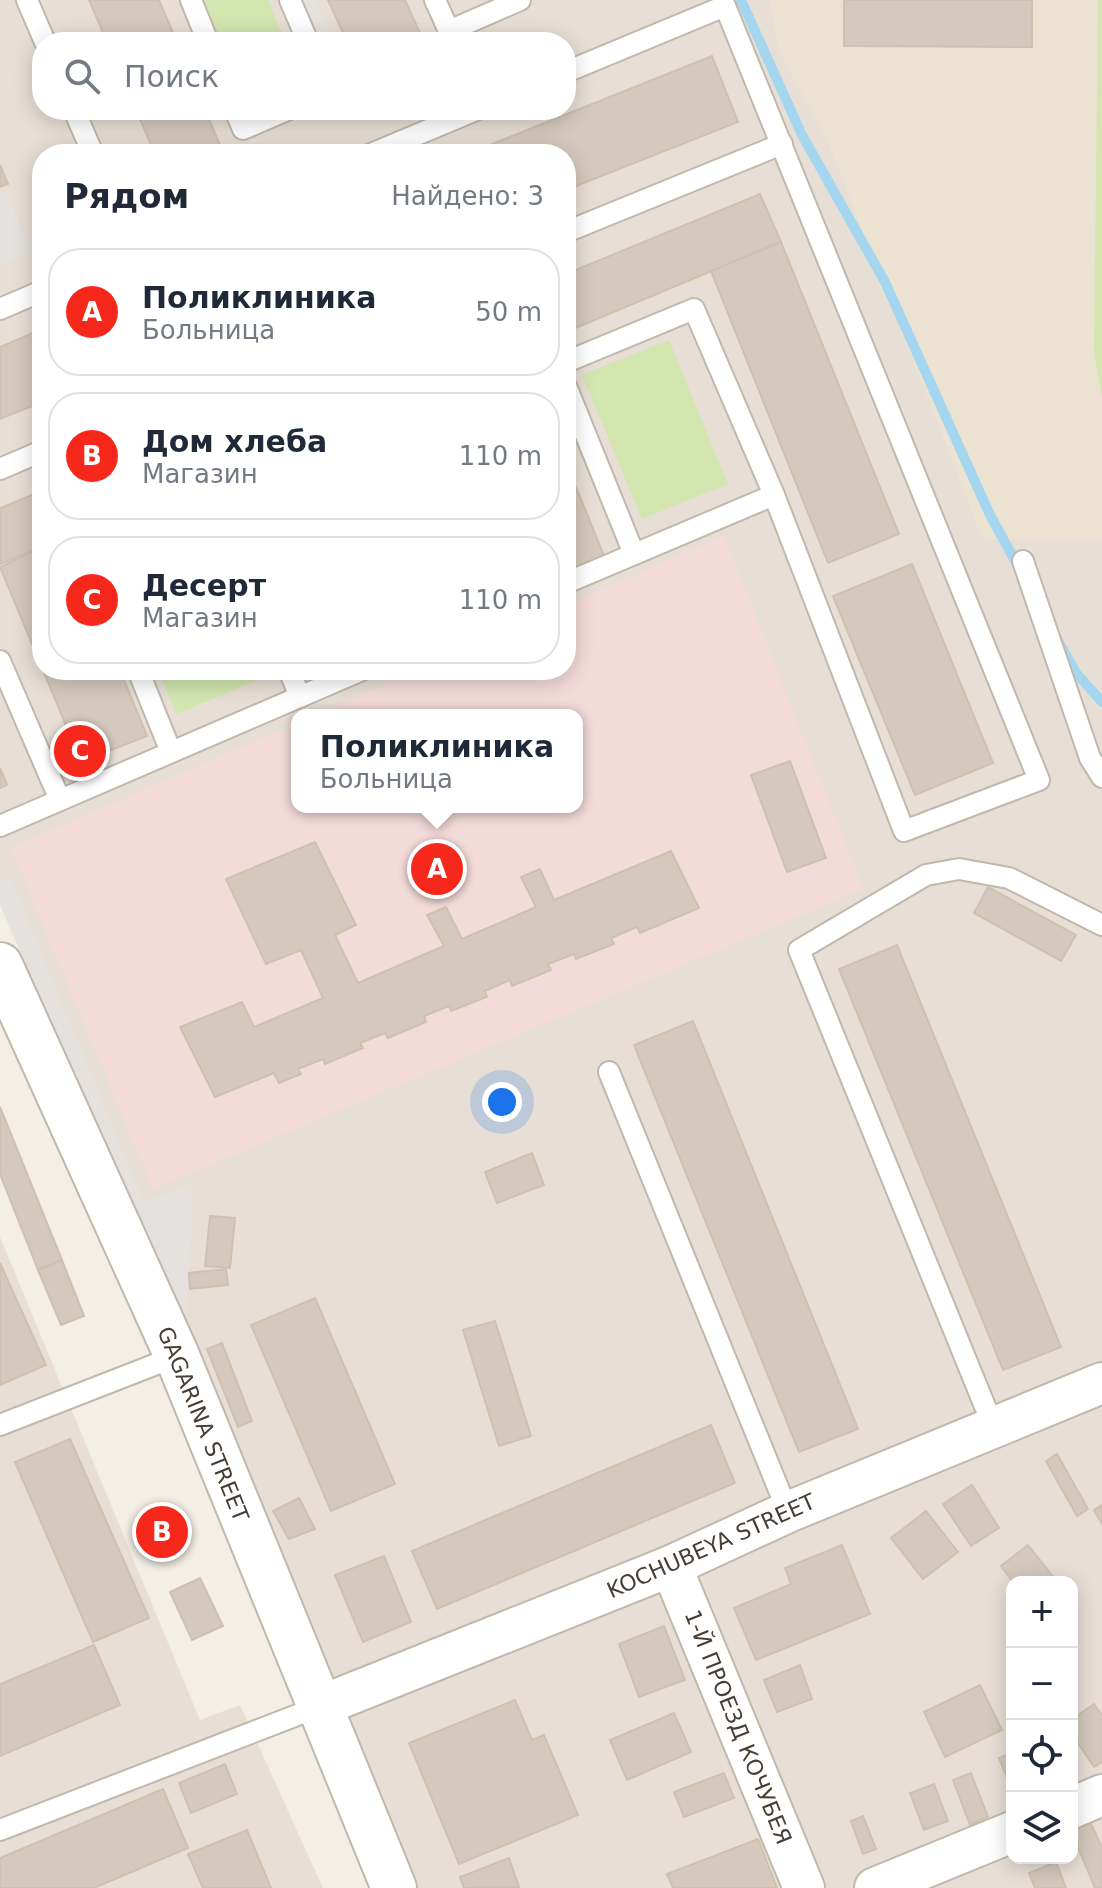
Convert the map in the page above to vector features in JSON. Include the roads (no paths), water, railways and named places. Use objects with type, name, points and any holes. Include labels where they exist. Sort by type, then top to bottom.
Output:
[{"type":"street","name":"GAGARINA STREET","points":[[0,965],[177,1356],[394,1888]]},
{"type":"street","name":"KOCHUBEYA STREET","points":[[318,1707],[671,1566],[788,1512],[1102,1383]]},
{"type":"street","name":"1-Й ПРОЕЗД КОЧУБЕЯ","points":[[671,1566],[804,1888]]},
{"type":"street","points":[[1078,1805],[1102,1795]]},
{"type":"street","points":[[875,1888],[1006,1834]]},
{"type":"lane","points":[[27,0],[41,32]]},
{"type":"lane","points":[[191,0],[204,32]]},
{"type":"lane","points":[[290,0],[304,32]]},
{"type":"lane","points":[[435,0],[449,31],[520,0]]},
{"type":"lane","points":[[576,68],[725,6],[1039,780],[904,831],[774,495],[694,309],[576,358]]},
{"type":"lane","points":[[78,120],[89,144]]},
{"type":"lane","points":[[239,120],[243,129],[264,120]]},
{"type":"lane","points":[[395,144],[452,120]]},
{"type":"lane","points":[[576,228],[782,144]]},
{"type":"lane","points":[[0,309],[32,295]]},
{"type":"lane","points":[[576,411],[634,554]]},
{"type":"lane","points":[[0,469],[32,455]]},
{"type":"lane","points":[[576,579],[774,495]]},
{"type":"lane","points":[[1023,561],[1090,758],[1102,777]]},
{"type":"lane","points":[[0,661],[60,800]]},
{"type":"lane","points":[[142,680],[171,752]]},
{"type":"lane","points":[[293,680],[300,697]]},
{"type":"lane","points":[[0,826],[339,680]]},
{"type":"lane","points":[[993,1426],[799,950],[926,875],[959,869],[1009,878],[1102,925]]},
{"type":"lane","points":[[609,1072],[788,1512]]},
{"type":"lane","points":[[0,1425],[177,1356]]},
{"type":"lane","points":[[0,1830],[318,1707]]},
{"type":"waterway","points":[[741,0],[802,135],[885,282],[990,515],[1019,568]]},
{"type":"waterway","points":[[1057,639],[1076,673],[1102,702]]},
{"type":"place","name":"Десерт","points":[[80,751]]},
{"type":"place","name":"Поликлиника","points":[[437,869]]},
{"type":"place","name":"Дом хлеба","points":[[162,1532]]}]
